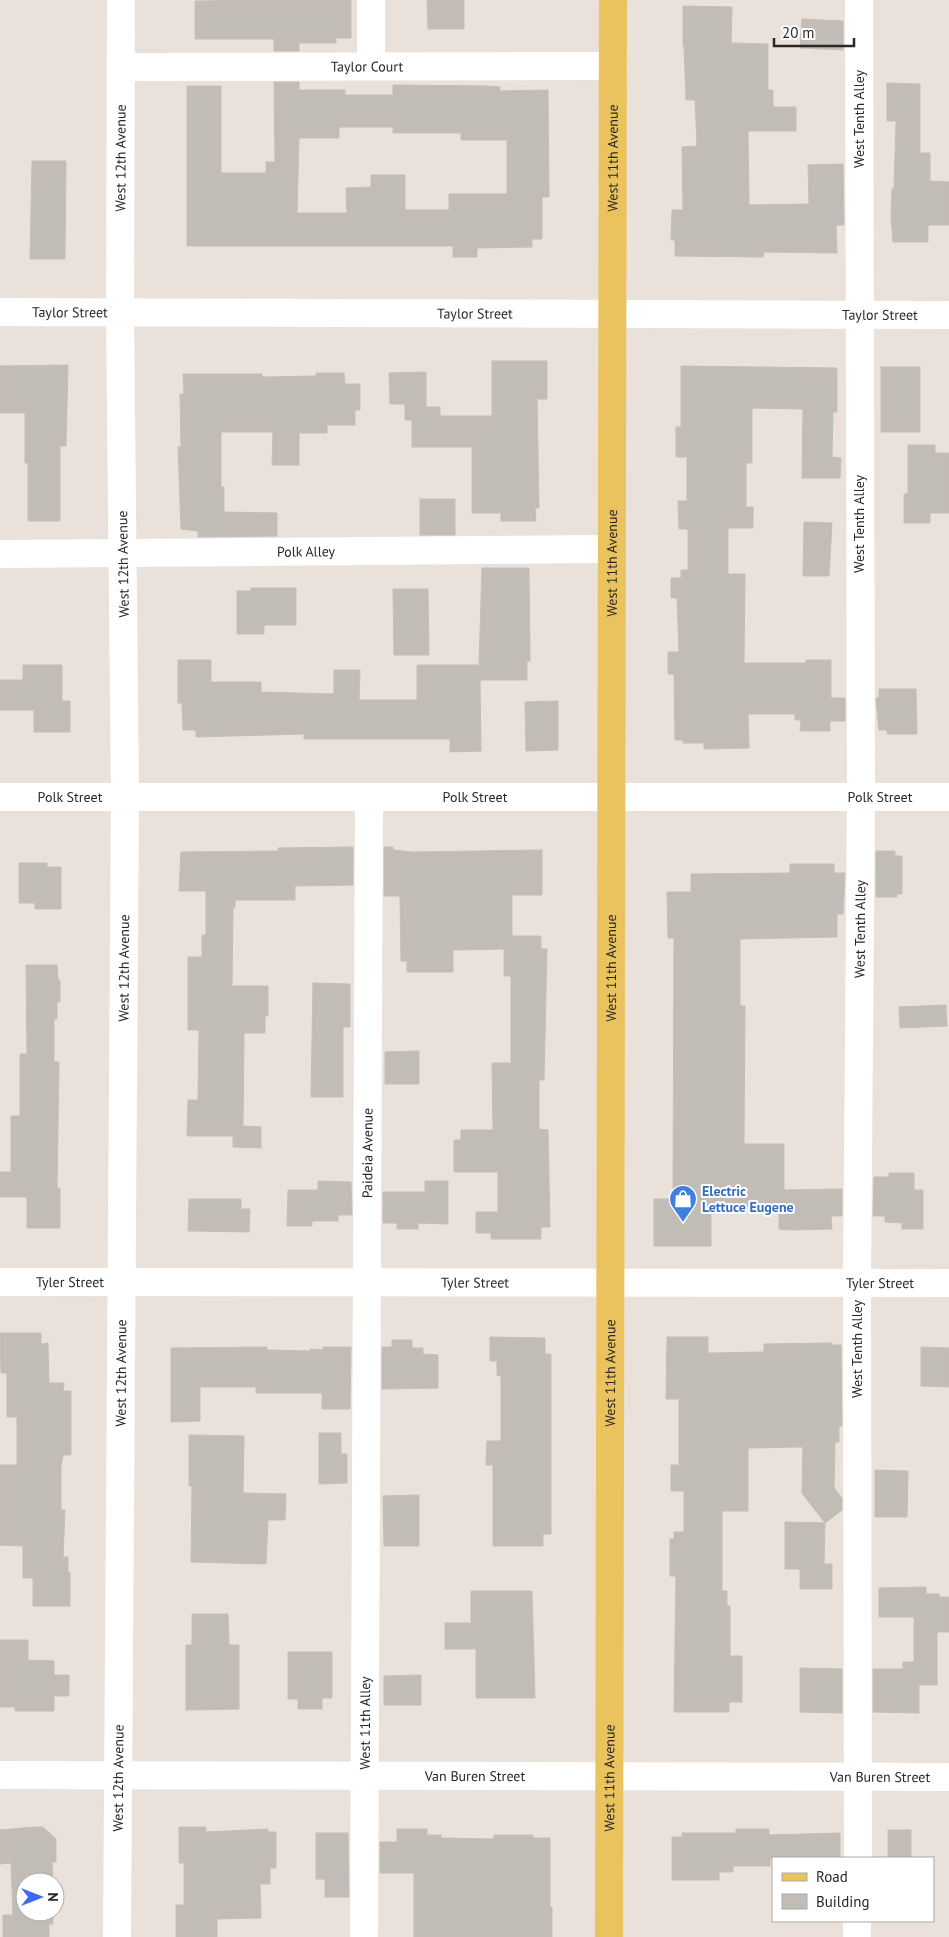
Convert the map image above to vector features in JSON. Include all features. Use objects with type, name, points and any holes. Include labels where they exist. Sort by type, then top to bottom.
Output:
[{"type":"main road","name":"West 11th Avenue","points":[[609,1937],[613,0]]},
{"type":"street","name":"West 12th Avenue","points":[[117,1937],[125,798],[120,312],[121,0]]},
{"type":"street","points":[[371,0],[371,66]]},
{"type":"street","name":"West Tenth Alley","points":[[858,1857],[856,1283],[861,797],[858,314],[859,0]]},
{"type":"street","name":"Taylor Court","points":[[121,67],[613,66]]},
{"type":"street","name":"Taylor Street","points":[[0,312],[949,315]]},
{"type":"street","name":"Polk Alley","points":[[0,554],[122,555],[612,549]]},
{"type":"street","name":"Polk Street","points":[[0,797],[949,797]]},
{"type":"street","name":"Paideia Avenue","points":[[365,1509],[368,1282],[369,797]]},
{"type":"street","name":"Tyler Street","points":[[0,1282],[949,1283]]},
{"type":"street","name":"West 11th Alley","points":[[364,1937],[365,1509]]},
{"type":"street","name":"Van Buren Street","points":[[0,1775],[949,1777]]},
{"type":"street","points":[[857,1922],[857,1937]]},
{"type":"building","points":[[351,0],[351,38],[336,38],[336,43],[299,43],[299,51],[274,51],[274,39],[195,39],[195,1]]},
{"type":"building","points":[[427,0],[464,0],[464,29],[428,29]]},
{"type":"building","points":[[683,6],[732,7],[731,43],[768,44],[768,90],[773,90],[773,107],[796,107],[796,131],[748,131],[749,205],[809,204],[808,165],[843,164],[844,225],[836,225],[837,253],[764,252],[763,257],[675,256],[675,240],[671,240],[672,210],[683,210],[682,147],[697,146],[695,100],[686,100]]},
{"type":"building","points":[[802,19],[843,21],[843,50],[800,48]]},
{"type":"building","points":[[274,82],[299,82],[299,90],[345,90],[345,95],[393,95],[393,85],[488,86],[500,87],[500,91],[548,90],[549,197],[542,197],[542,239],[532,239],[532,247],[477,248],[477,257],[453,257],[453,246],[187,246],[187,86],[221,86],[221,173],[266,173],[266,162],[275,162]],"holes":[[[339,127],[393,127],[393,133],[461,133],[461,140],[507,140],[507,194],[449,194],[449,210],[405,210],[405,175],[371,175],[371,187],[346,188],[347,213],[297,213],[299,138],[339,138]]]},
{"type":"building","points":[[887,83],[920,84],[920,153],[930,153],[930,181],[949,182],[949,225],[928,225],[928,242],[893,242],[891,217],[892,189],[894,189],[896,121],[887,121]]},
{"type":"building","points":[[32,161],[66,161],[65,259],[30,259]]},
{"type":"building","points":[[492,361],[547,361],[547,399],[537,399],[539,508],[535,508],[536,521],[501,521],[501,513],[472,513],[472,447],[412,447],[412,420],[405,420],[405,404],[390,404],[389,373],[426,372],[426,407],[440,407],[440,416],[492,416]]},
{"type":"building","points":[[68,365],[66,446],[60,446],[60,521],[28,521],[28,463],[25,463],[25,413],[0,413],[0,366]]},
{"type":"building","points":[[681,366],[837,368],[837,412],[833,412],[832,457],[841,458],[840,478],[802,478],[803,409],[752,408],[752,463],[746,463],[746,507],[753,507],[753,528],[728,528],[728,574],[745,574],[744,663],[806,663],[806,660],[831,660],[831,698],[845,698],[845,721],[830,721],[830,731],[800,731],[801,720],[795,720],[795,714],[748,714],[749,748],[704,749],[704,743],[683,743],[683,740],[675,740],[674,674],[668,674],[668,652],[679,652],[677,598],[671,598],[671,578],[681,578],[681,570],[688,570],[688,529],[679,529],[678,501],[687,501],[687,457],[676,457],[676,427],[681,427]]},
{"type":"building","points":[[881,367],[920,367],[920,432],[881,432]]},
{"type":"building","points":[[316,373],[344,373],[345,384],[360,384],[360,410],[355,410],[355,425],[327,425],[327,433],[299,433],[299,465],[272,465],[273,432],[221,432],[221,487],[224,487],[224,512],[277,513],[277,536],[198,537],[198,531],[181,529],[178,447],[181,447],[180,394],[184,394],[183,374],[262,374],[262,377],[316,376]]},
{"type":"building","points":[[908,445],[935,445],[935,453],[949,453],[949,513],[930,513],[930,523],[904,523],[904,494],[908,494]]},
{"type":"building","points":[[420,499],[455,499],[455,535],[420,535]]},
{"type":"building","points":[[804,522],[832,523],[829,576],[803,576]]},
{"type":"building","points":[[482,568],[529,568],[530,661],[527,661],[527,680],[480,680],[481,751],[450,752],[450,739],[304,739],[304,734],[196,737],[196,730],[183,730],[182,703],[178,703],[178,660],[211,660],[211,682],[261,682],[261,692],[334,694],[334,670],[360,670],[359,700],[417,700],[417,665],[479,665]]},
{"type":"building","points":[[251,588],[296,588],[296,625],[264,625],[264,634],[237,634],[237,591],[251,591]]},
{"type":"building","points":[[393,589],[428,589],[429,655],[394,655]]},
{"type":"building","points":[[23,665],[62,665],[62,701],[70,701],[70,732],[34,732],[34,710],[0,710],[0,680],[23,680]]},
{"type":"building","points":[[879,689],[916,689],[917,734],[887,734],[887,730],[879,730],[876,698],[879,698]]},
{"type":"building","points":[[558,701],[558,750],[526,751],[525,702]]},
{"type":"building","points":[[353,847],[353,885],[295,886],[295,900],[235,900],[235,907],[233,907],[232,986],[268,986],[268,1016],[265,1016],[265,1033],[244,1033],[243,1126],[261,1127],[261,1148],[233,1147],[233,1136],[187,1136],[188,1100],[198,1100],[199,1030],[188,1030],[188,957],[202,957],[202,935],[206,935],[206,891],[179,891],[181,852],[278,851],[278,848]]},
{"type":"building","points":[[384,847],[393,847],[393,850],[413,852],[542,850],[542,895],[512,895],[512,936],[541,936],[541,949],[547,949],[544,1080],[539,1080],[539,1129],[548,1130],[550,1227],[541,1227],[541,1239],[491,1239],[491,1233],[476,1233],[476,1212],[498,1212],[498,1172],[454,1172],[454,1140],[461,1140],[461,1130],[493,1130],[492,1063],[511,1063],[511,976],[504,976],[504,949],[453,950],[453,972],[407,972],[407,961],[401,961],[400,896],[384,896]]},
{"type":"building","points":[[876,851],[895,851],[895,856],[902,856],[902,894],[897,894],[897,897],[876,897]]},
{"type":"building","points":[[19,863],[47,863],[47,867],[61,867],[61,909],[35,909],[35,903],[19,903]]},
{"type":"building","points":[[790,864],[834,864],[834,873],[845,873],[843,914],[837,914],[837,937],[740,939],[740,1006],[745,1006],[744,1144],[784,1144],[784,1190],[842,1189],[842,1216],[831,1216],[832,1229],[792,1230],[779,1229],[779,1208],[711,1208],[711,1246],[654,1246],[654,1199],[673,1199],[674,938],[668,938],[667,892],[691,892],[691,874],[790,873]]},
{"type":"building","points":[[26,965],[57,965],[58,980],[60,980],[60,1002],[57,1002],[57,1019],[54,1019],[54,1062],[59,1062],[57,1188],[60,1188],[60,1228],[27,1228],[27,1197],[0,1197],[0,1172],[11,1172],[11,1116],[20,1116],[20,1054],[27,1054]]},
{"type":"building","points":[[313,983],[350,984],[350,1027],[343,1027],[343,1097],[311,1097]]},
{"type":"building","points":[[946,1005],[947,1026],[900,1028],[899,1007]]},
{"type":"building","points":[[419,1051],[419,1084],[385,1084],[385,1052]]},
{"type":"building","points":[[889,1173],[914,1173],[914,1190],[923,1190],[923,1229],[902,1229],[902,1223],[885,1222],[885,1216],[873,1216],[874,1177],[889,1177]]},
{"type":"building","points":[[318,1181],[351,1182],[352,1215],[338,1215],[338,1221],[312,1221],[312,1226],[287,1226],[288,1190],[318,1190]]},
{"type":"building","points":[[425,1181],[448,1181],[448,1224],[418,1223],[418,1229],[397,1229],[397,1223],[383,1223],[383,1192],[425,1192]]},
{"type":"building","points":[[189,1199],[241,1199],[241,1209],[250,1209],[249,1232],[188,1231]]},
{"type":"building","points":[[0,1333],[41,1333],[41,1344],[48,1343],[49,1383],[64,1383],[63,1391],[71,1391],[71,1455],[63,1455],[61,1466],[61,1510],[65,1510],[63,1557],[68,1557],[70,1606],[33,1606],[33,1578],[23,1578],[23,1546],[0,1545],[0,1465],[17,1465],[17,1417],[7,1417],[7,1373],[1,1373]]},
{"type":"building","points":[[490,1337],[545,1338],[545,1354],[551,1354],[551,1534],[543,1534],[543,1546],[493,1546],[493,1465],[486,1465],[487,1441],[501,1441],[501,1376],[497,1375],[497,1361],[490,1361]]},
{"type":"building","points":[[667,1337],[708,1337],[708,1353],[764,1352],[764,1344],[832,1343],[832,1345],[841,1345],[842,1426],[839,1426],[839,1442],[835,1442],[834,1488],[842,1498],[842,1510],[825,1523],[802,1493],[803,1447],[748,1448],[748,1511],[722,1511],[722,1591],[727,1591],[727,1606],[730,1606],[730,1656],[742,1656],[742,1702],[729,1702],[729,1712],[674,1712],[676,1576],[670,1576],[670,1539],[674,1539],[674,1532],[684,1532],[684,1491],[671,1491],[671,1465],[679,1465],[679,1399],[666,1399]]},
{"type":"building","points":[[392,1340],[412,1340],[412,1348],[423,1348],[423,1354],[438,1355],[438,1388],[382,1389],[382,1347],[392,1347]]},
{"type":"building","points":[[267,1347],[267,1350],[310,1351],[310,1349],[323,1350],[323,1347],[351,1347],[350,1409],[322,1409],[322,1393],[256,1393],[256,1387],[200,1387],[200,1421],[171,1422],[171,1348]]},
{"type":"building","points":[[921,1347],[949,1348],[949,1387],[921,1386]]},
{"type":"building","points":[[319,1433],[341,1433],[341,1454],[347,1454],[347,1483],[319,1484]]},
{"type":"building","points":[[189,1435],[244,1436],[243,1493],[286,1494],[285,1520],[268,1520],[266,1564],[191,1562],[192,1486],[189,1486]]},
{"type":"building","points":[[875,1470],[908,1471],[907,1517],[875,1517]]},
{"type":"building","points":[[419,1495],[419,1546],[384,1546],[383,1496]]},
{"type":"building","points":[[785,1522],[825,1523],[824,1564],[832,1564],[832,1589],[800,1589],[800,1569],[785,1569]]},
{"type":"building","points":[[926,1587],[926,1594],[939,1594],[939,1597],[949,1597],[949,1632],[937,1632],[937,1685],[919,1685],[919,1713],[873,1712],[873,1669],[903,1669],[903,1662],[914,1662],[914,1617],[879,1617],[879,1588]]},
{"type":"building","points":[[471,1591],[532,1591],[535,1698],[476,1698],[476,1649],[445,1649],[445,1623],[471,1623]]},
{"type":"building","points":[[192,1614],[228,1614],[229,1645],[239,1645],[239,1709],[186,1710],[186,1645],[192,1645]]},
{"type":"building","points":[[0,1640],[28,1640],[28,1660],[54,1661],[54,1675],[69,1675],[69,1696],[54,1696],[54,1711],[15,1711],[15,1707],[0,1707]]},
{"type":"building","points":[[288,1652],[332,1652],[332,1698],[322,1698],[322,1709],[298,1709],[298,1699],[288,1699]]},
{"type":"building","points":[[800,1668],[842,1669],[842,1713],[800,1712]]},
{"type":"building","points":[[421,1675],[421,1705],[384,1705],[384,1676]]},
{"type":"building","points":[[43,1827],[56,1839],[56,1862],[52,1862],[52,1872],[15,1872],[15,1922],[53,1922],[53,1924],[49,1924],[49,1937],[3,1937],[3,1915],[13,1915],[11,1863],[0,1864],[0,1830]]},
{"type":"building","points":[[179,1827],[206,1827],[206,1832],[268,1829],[268,1832],[276,1832],[276,1868],[270,1868],[270,1884],[260,1884],[261,1918],[217,1919],[217,1937],[176,1937],[176,1905],[184,1905],[184,1863],[179,1863]]},
{"type":"building","points":[[397,1829],[427,1829],[427,1835],[441,1835],[441,1838],[494,1839],[494,1835],[533,1835],[533,1838],[550,1838],[552,1937],[414,1937],[414,1873],[380,1873],[380,1842],[397,1842]]},
{"type":"building","points":[[736,1829],[769,1829],[769,1835],[840,1833],[840,1857],[772,1857],[770,1858],[770,1866],[733,1866],[733,1872],[719,1872],[719,1880],[672,1880],[672,1837],[682,1837],[682,1833],[736,1833]]},
{"type":"building","points":[[888,1830],[911,1830],[911,1857],[888,1857]]},
{"type":"building","points":[[316,1833],[348,1833],[349,1897],[325,1897],[325,1879],[316,1879]]},
{"type":"place","name":"Electric Lettuce Eugene","points":[[683,1223]]}]
